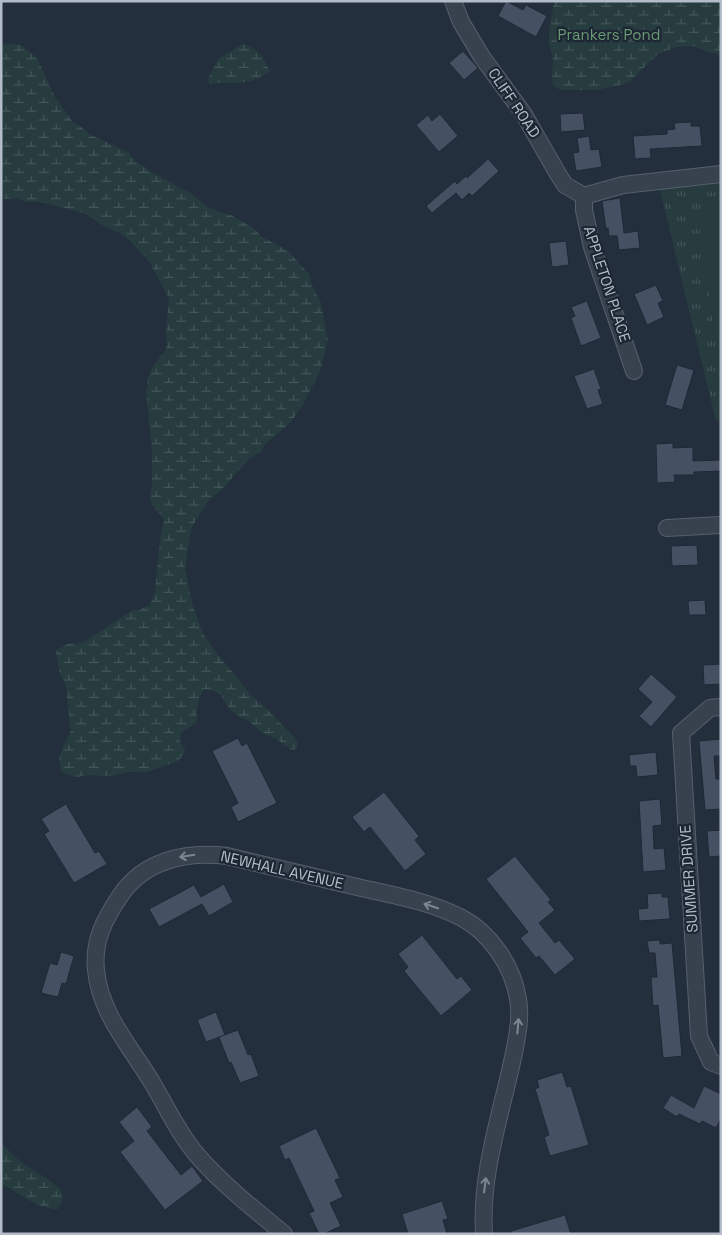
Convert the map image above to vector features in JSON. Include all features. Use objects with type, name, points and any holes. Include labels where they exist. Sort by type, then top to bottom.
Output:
[{"type":"street","name":"CLIFF ROAD","points":[[453,1],[461,22],[482,57],[523,113],[558,174],[566,185],[584,196]]},
{"type":"street","points":[[584,196],[623,185],[721,174]]},
{"type":"street","name":"APPLETON PLACE","points":[[584,196],[584,210],[592,247],[634,371]]},
{"type":"street","points":[[667,528],[721,525]]},
{"type":"street","name":"SUMMER DRIVE","points":[[721,707],[710,708],[681,733],[690,912],[700,1036],[711,1062],[721,1066]]},
{"type":"street","name":"NEWHALL AVENUE","points":[[284,1234],[235,1193],[196,1154],[108,1014],[97,982],[98,936],[114,905],[124,890],[144,871],[176,858],[208,854],[227,856],[425,904],[462,918],[476,927],[488,939],[501,955],[513,979],[519,1013],[515,1047],[487,1172],[483,1206],[484,1234]]},
{"type":"green space","name":"Prankers Pond","points":[[554,1],[721,1],[721,56],[692,46],[676,47],[658,54],[628,83],[597,90],[561,90],[553,86],[553,59],[549,44]]},
{"type":"green space","points":[[7,44],[21,45],[37,58],[54,95],[72,121],[91,135],[128,152],[134,160],[190,193],[209,208],[233,216],[253,228],[262,237],[288,251],[310,275],[311,283],[321,303],[328,340],[320,372],[291,422],[264,445],[261,452],[249,459],[223,488],[208,501],[191,530],[185,568],[193,607],[204,635],[251,695],[294,737],[298,743],[297,749],[291,750],[275,738],[265,735],[229,708],[220,694],[204,689],[198,701],[196,723],[181,733],[180,742],[185,749],[184,754],[178,761],[147,772],[128,772],[112,776],[90,775],[75,777],[61,772],[59,758],[70,733],[70,726],[66,686],[59,671],[56,651],[67,644],[82,643],[133,610],[139,610],[150,605],[155,592],[164,519],[152,505],[150,499],[152,450],[146,392],[148,377],[153,366],[167,346],[166,334],[169,299],[149,261],[120,233],[102,225],[84,213],[40,202],[1,198],[1,46]]},
{"type":"green space","points":[[242,44],[257,51],[263,57],[270,71],[264,76],[250,81],[214,83],[210,85],[208,79],[218,59]]},
{"type":"green space","points":[[721,179],[721,420],[716,421],[659,186]]},
{"type":"green space","points":[[721,208],[721,351],[717,351],[698,218],[703,210]]},
{"type":"green space","points":[[1,1142],[21,1162],[59,1188],[63,1199],[57,1209],[35,1203],[1,1184]]},
{"type":"building","points":[[506,1],[523,10],[526,5],[547,16],[536,37],[498,16]]},
{"type":"building","points":[[463,51],[478,68],[464,80],[449,63]]},
{"type":"building","points":[[583,113],[585,130],[561,132],[560,114]]},
{"type":"building","points":[[440,114],[458,136],[439,152],[416,125],[428,115],[432,121]]},
{"type":"building","points":[[691,122],[691,126],[700,126],[702,146],[650,149],[651,158],[635,159],[633,136],[667,134],[667,130],[675,129],[674,123]]},
{"type":"building","points":[[589,136],[591,150],[599,149],[602,167],[576,171],[573,153],[579,152],[577,138]]},
{"type":"building","points":[[488,159],[499,171],[472,196],[469,193],[462,200],[456,193],[432,213],[426,206],[455,181],[457,184],[466,176],[467,178]]},
{"type":"building","points":[[620,198],[624,233],[638,231],[640,248],[619,250],[617,236],[609,236],[608,228],[606,229],[602,201]]},
{"type":"building","points":[[566,241],[569,265],[552,267],[549,243]]},
{"type":"building","points":[[656,285],[663,301],[658,303],[664,317],[647,325],[634,294]]},
{"type":"building","points":[[587,301],[601,338],[581,346],[571,318],[575,316],[571,307]]},
{"type":"building","points":[[677,365],[694,370],[682,410],[665,405]]},
{"type":"building","points":[[594,369],[601,389],[598,390],[603,404],[587,409],[574,376]]},
{"type":"building","points":[[673,443],[673,448],[693,447],[693,461],[721,460],[721,471],[694,472],[694,475],[674,475],[675,482],[657,483],[656,444]]},
{"type":"building","points":[[697,545],[698,565],[672,566],[671,546]]},
{"type":"building","points":[[705,600],[706,615],[689,615],[688,601]]},
{"type":"building","points":[[721,664],[721,684],[704,685],[703,665]]},
{"type":"building","points":[[651,674],[677,697],[651,727],[639,716],[652,702],[638,689]]},
{"type":"building","points":[[238,738],[242,746],[247,743],[277,803],[238,822],[231,807],[238,803],[212,751]]},
{"type":"building","points":[[721,739],[721,756],[714,756],[716,779],[721,779],[721,809],[705,810],[699,741]]},
{"type":"building","points":[[656,752],[658,775],[637,777],[636,766],[630,766],[629,755]]},
{"type":"building","points":[[384,792],[419,836],[415,840],[426,854],[405,871],[370,827],[364,832],[352,817]]},
{"type":"building","points":[[660,799],[662,825],[653,826],[654,849],[664,848],[666,870],[643,872],[639,801]]},
{"type":"building","points":[[66,804],[95,853],[99,851],[107,864],[74,883],[44,834],[49,831],[41,819]]},
{"type":"building","points":[[721,830],[721,856],[709,857],[707,831]]},
{"type":"building","points":[[515,856],[551,900],[548,902],[555,910],[539,923],[555,943],[559,940],[575,959],[555,975],[539,956],[536,958],[520,938],[528,932],[486,879]]},
{"type":"building","points":[[224,884],[233,902],[209,916],[202,904],[159,927],[149,909],[194,885],[201,897]]},
{"type":"building","points":[[662,893],[662,897],[668,897],[670,919],[639,921],[638,909],[648,908],[647,894]]},
{"type":"building","points":[[422,935],[457,979],[461,976],[472,990],[441,1016],[404,971],[408,967],[398,954]]},
{"type":"building","points":[[660,940],[660,944],[672,943],[682,1056],[663,1058],[658,1005],[653,1006],[651,977],[657,977],[655,953],[649,953],[647,941]]},
{"type":"building","points":[[61,952],[74,956],[66,984],[62,983],[58,997],[41,993],[50,963],[57,965]]},
{"type":"building","points":[[216,1012],[225,1035],[206,1042],[197,1020]]},
{"type":"building","points":[[238,1030],[248,1055],[251,1054],[259,1076],[240,1083],[231,1062],[229,1063],[219,1037]]},
{"type":"building","points":[[562,1072],[567,1087],[571,1086],[589,1145],[550,1156],[544,1137],[549,1135],[535,1089],[539,1087],[537,1080]]},
{"type":"building","points":[[704,1086],[721,1094],[721,1118],[716,1128],[702,1121],[700,1124],[679,1114],[677,1117],[663,1108],[671,1095],[694,1108]]},
{"type":"building","points":[[137,1107],[152,1127],[147,1131],[181,1175],[192,1166],[203,1181],[165,1210],[120,1152],[134,1141],[119,1122]]},
{"type":"building","points":[[316,1128],[340,1178],[335,1180],[343,1197],[330,1203],[341,1226],[324,1234],[319,1234],[309,1213],[314,1211],[289,1158],[285,1160],[279,1146]]},
{"type":"building","points":[[442,1201],[448,1219],[443,1220],[447,1234],[408,1234],[402,1214]]},
{"type":"building","points":[[565,1215],[571,1234],[512,1234],[511,1231]]}]
